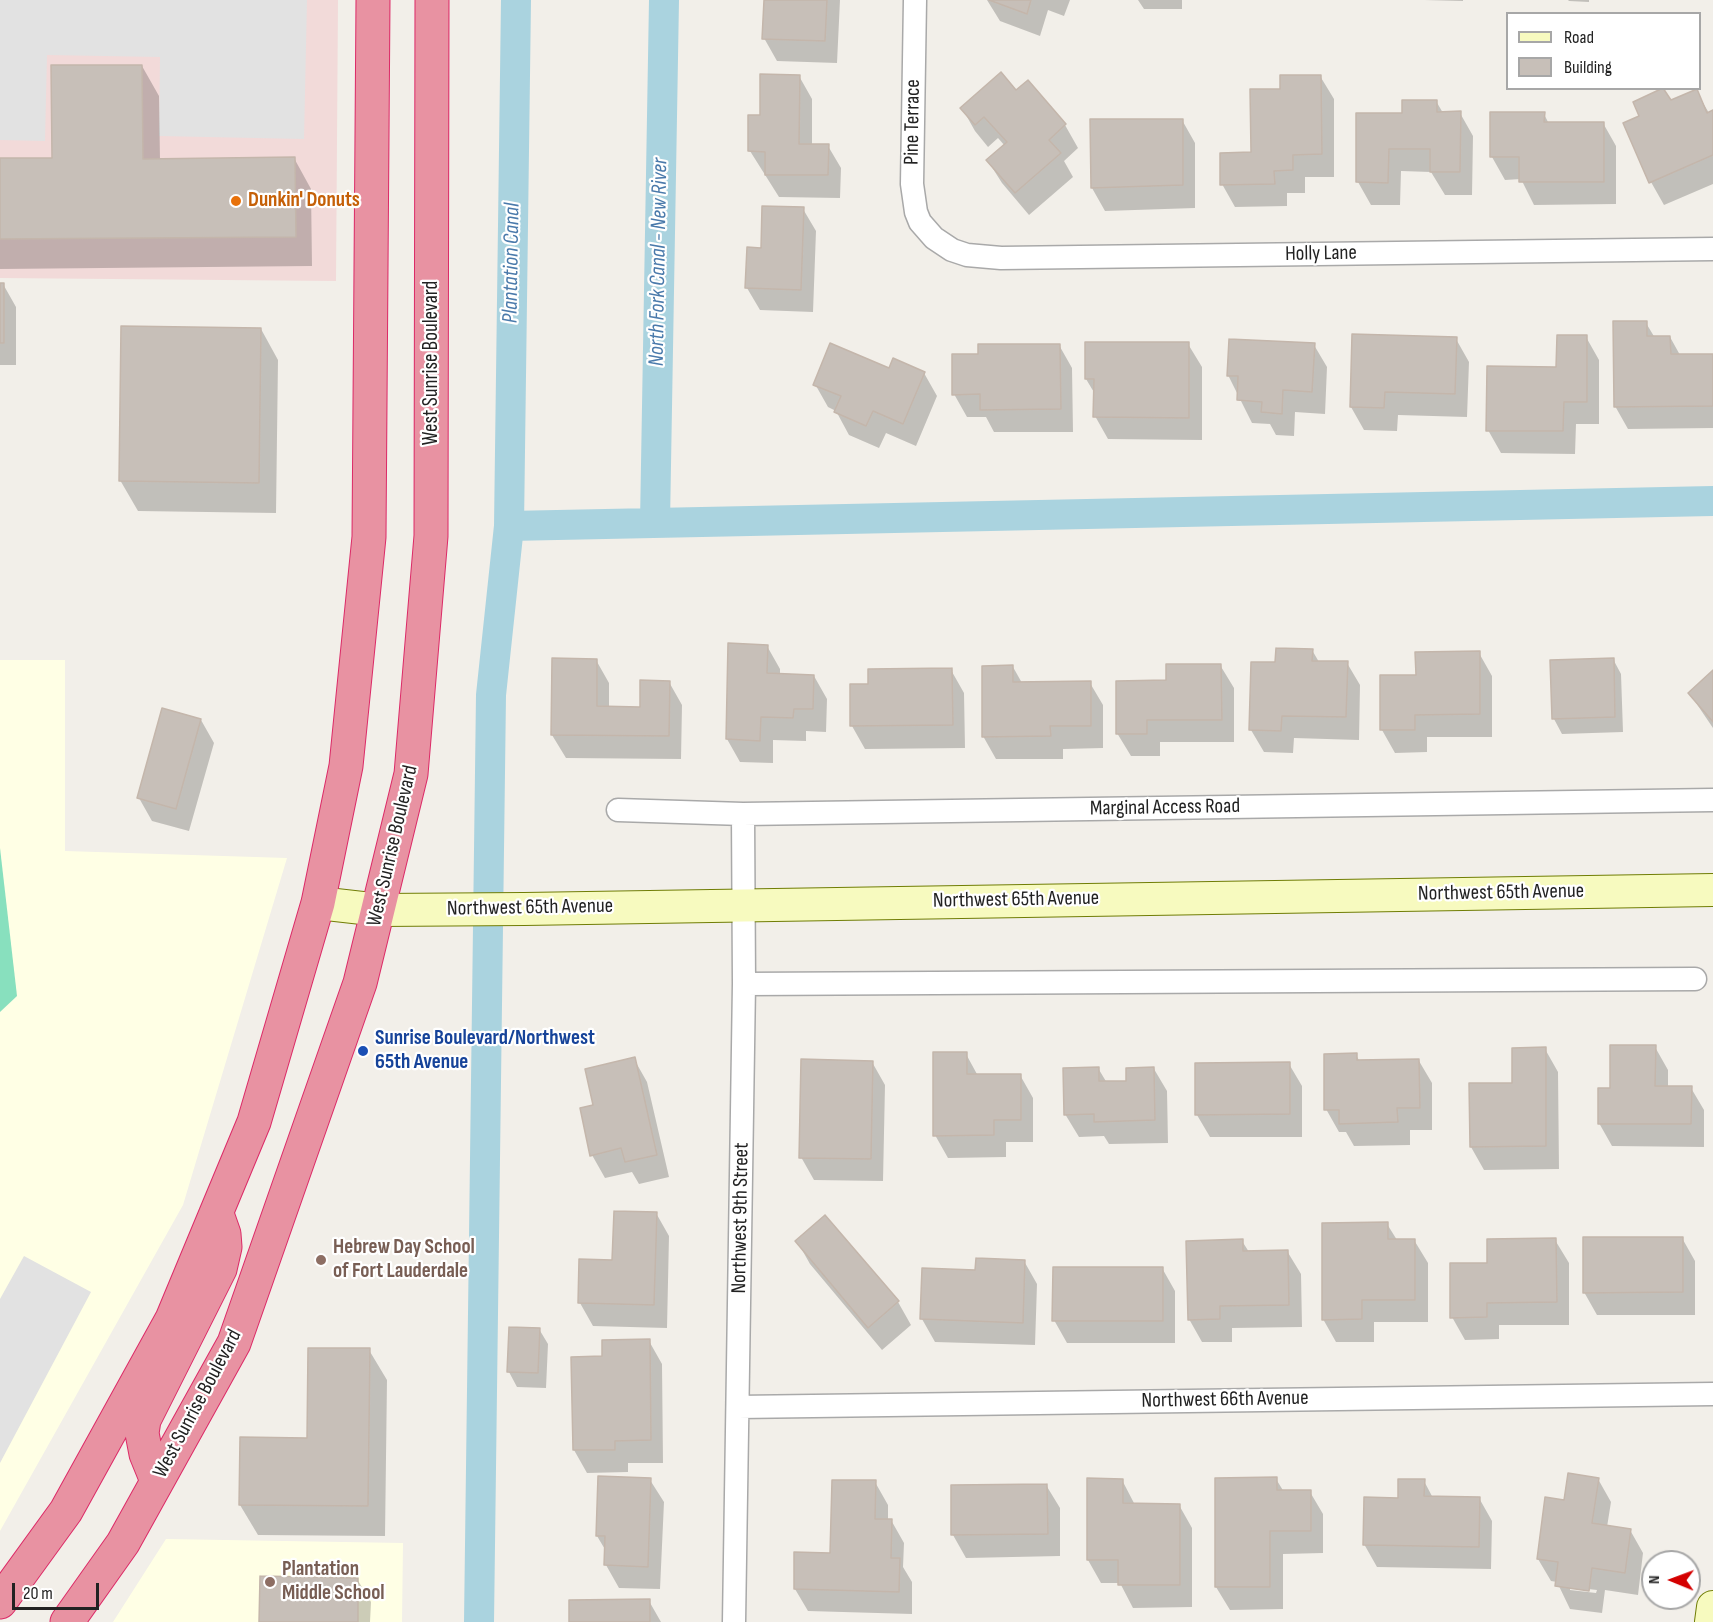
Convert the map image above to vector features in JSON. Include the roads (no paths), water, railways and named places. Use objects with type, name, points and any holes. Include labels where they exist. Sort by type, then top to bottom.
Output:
[{"type":"highway","points":[[0,1602],[66,1511],[172,1319],[254,1122],[318,903],[346,766],[369,537],[373,0]]},
{"type":"highway","name":"West Sunrise Boulevard","points":[[67,1622],[123,1543],[234,1343],[360,983],[380,910],[411,774],[431,536],[432,0]]},
{"type":"highway","points":[[157,1481],[146,1454],[142,1433],[144,1420],[220,1269],[225,1247],[224,1234],[216,1212]]},
{"type":"street","name":"Pine Terrace","points":[[915,0],[912,184],[916,212],[920,222],[934,238]]},
{"type":"street","name":"Holly Lane","points":[[934,238],[952,250],[966,255],[1001,258],[1713,249]]},
{"type":"street","name":"Marginal Access Road","points":[[618,810],[743,814],[1713,800]]},
{"type":"street","name":"Northwest 9th Street","points":[[734,1622],[745,904],[743,814]]},
{"type":"street","name":"Northwest 65th Avenue","points":[[318,903],[380,910],[524,909],[1713,890]]},
{"type":"street","points":[[744,984],[1695,979]]},
{"type":"street","name":"Northwest 66th Avenue","points":[[738,1407],[1713,1394]]},
{"type":"street","points":[[1711,1622],[1713,1607]]},
{"type":"waterway","name":"Plantation Canal","points":[[479,1622],[491,695],[509,526],[516,0]]},
{"type":"waterway","name":"North Fork Canal - New River","points":[[655,523],[664,0]]},
{"type":"waterway","points":[[509,526],[1713,501]]},
{"type":"place","name":"Dunkin' Donuts","points":[[236,201]]},
{"type":"place","name":"Sunrise Boulevard/Northwest 65th Avenue","points":[[363,1051]]},
{"type":"place","name":"Hebrew Day School of Fort Lauderdale","points":[[321,1260]]},
{"type":"place","name":"Plantation Middle School","points":[[270,1582]]}]
